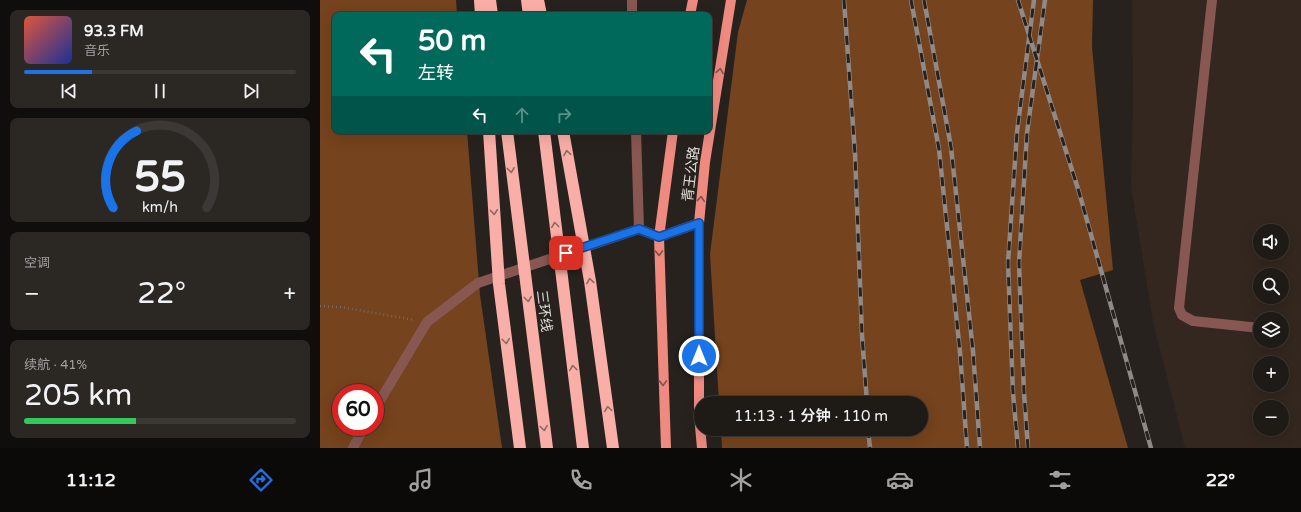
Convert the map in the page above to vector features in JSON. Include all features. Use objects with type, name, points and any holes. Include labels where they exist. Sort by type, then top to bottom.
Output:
[{"type":"highway","points":[[480,0],[481,12]]},
{"type":"highway","points":[[490,0],[492,12]]},
{"type":"highway","points":[[527,0],[529,12]]},
{"type":"highway","points":[[538,0],[540,12]]},
{"type":"highway","points":[[489,134],[499,284],[520,448]]},
{"type":"highway","name":"三环线","points":[[506,134],[547,448]]},
{"type":"highway","name":"三环线","points":[[544,134],[583,448]]},
{"type":"highway","points":[[564,134],[590,281],[613,448]]},
{"type":"main road","points":[[691,12],[693,0]]},
{"type":"main road","name":"青王公路","points":[[712,118],[731,0]]},
{"type":"main road","name":"青王公路","points":[[666,448],[659,237],[673,134]]},
{"type":"main road","name":"青王公路","points":[[702,448],[699,415],[699,223],[709,134]]},
{"type":"street","points":[[632,0],[632,12]]},
{"type":"street","points":[[1212,0],[1179,308],[1182,314],[1193,320],[1253,327]]},
{"type":"street","points":[[636,134],[639,229]]},
{"type":"street","points":[[384,394],[427,322],[478,283],[639,229],[659,237],[699,223]]},
{"type":"street","points":[[353,448],[359,436]]},
{"type":"path","points":[[320,306],[341,307],[427,322]]},
{"type":"shaded area","points":[[320,0],[456,0],[457,12],[332,12],[332,134],[467,134],[480,295],[502,448],[320,448]]},
{"type":"shaded area","points":[[747,0],[1093,0],[1092,47],[1113,270],[1080,280],[1128,448],[722,448],[721,436],[928,436],[928,396],[719,396],[710,254],[738,32]]},
{"type":"shaded area","points":[[1132,0],[1301,0],[1301,448],[1185,448],[1153,322],[1131,187],[1133,103]]},
{"type":"railway","points":[[844,0],[855,154],[862,335],[866,396]]},
{"type":"railway","points":[[911,0],[939,149],[960,352],[967,448]]},
{"type":"railway","points":[[924,0],[951,147],[973,351],[980,448]]},
{"type":"railway","points":[[1018,0],[1079,192],[1151,448]]},
{"type":"railway","points":[[1018,448],[1013,393],[1008,263],[1017,132],[1034,0]]},
{"type":"railway","points":[[1028,448],[1024,393],[1019,263],[1027,133],[1045,0]]},
{"type":"railway","points":[[869,436],[870,448]]},
{"type":"route","points":[[566,253],[639,229],[659,237],[699,223],[699,356]]}]
